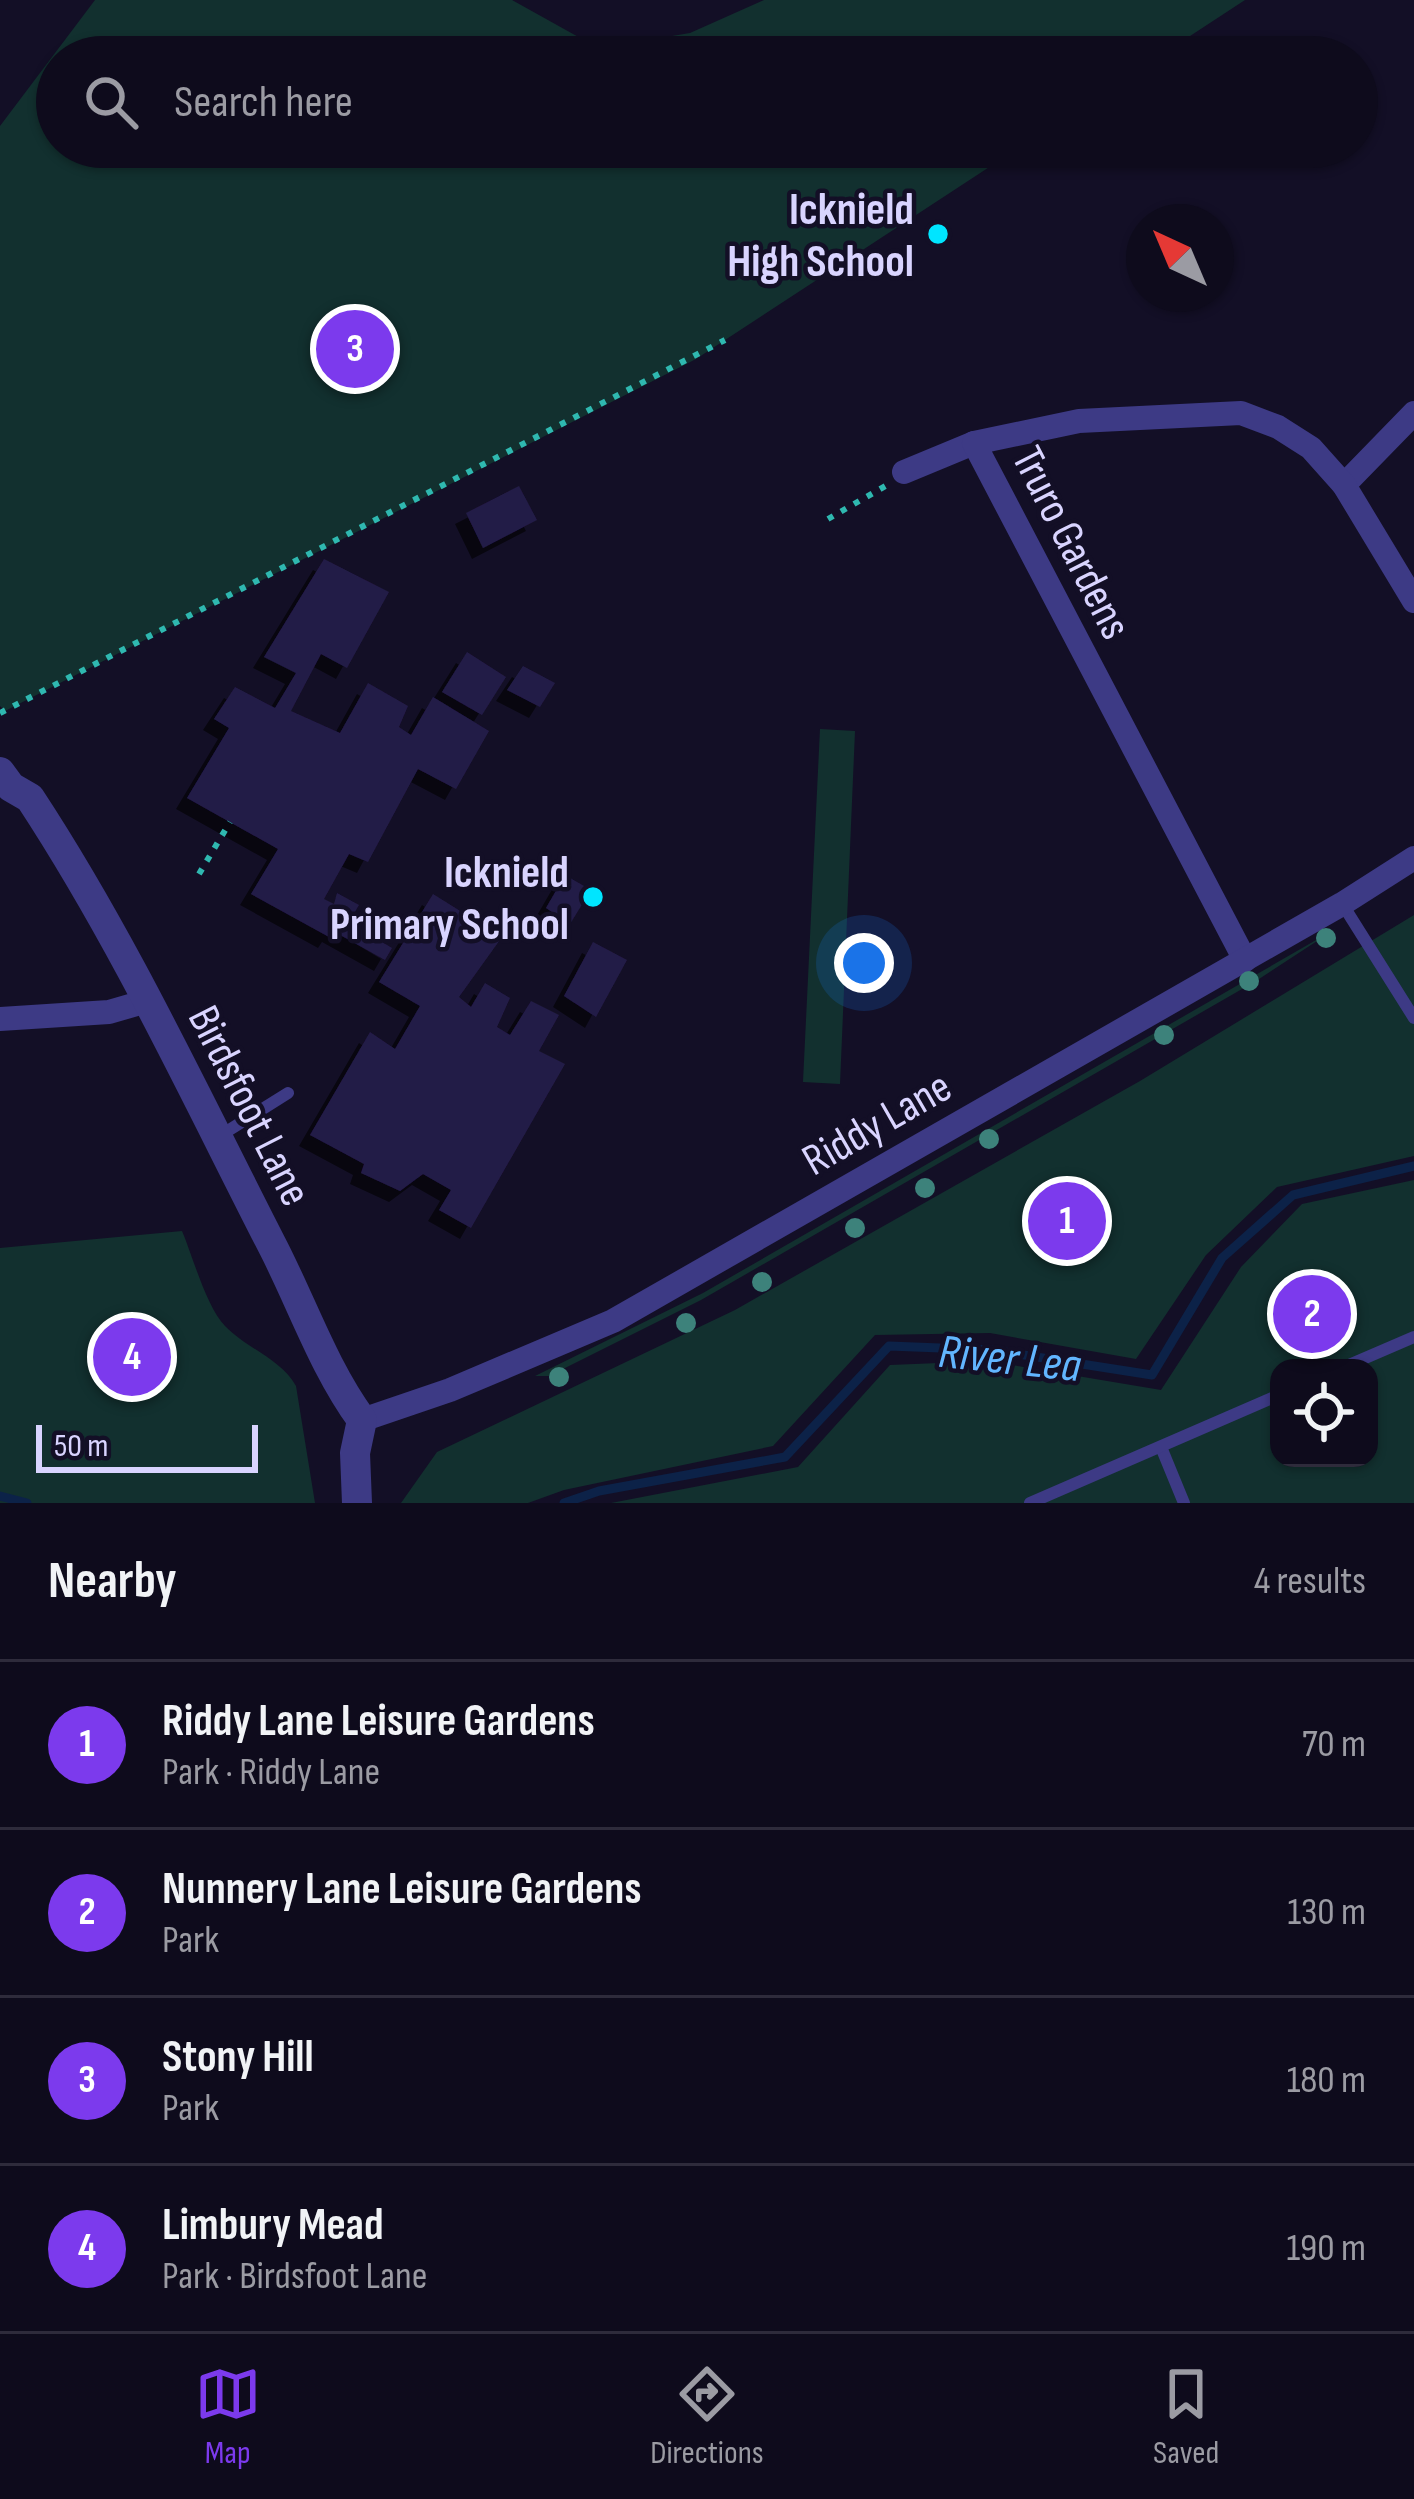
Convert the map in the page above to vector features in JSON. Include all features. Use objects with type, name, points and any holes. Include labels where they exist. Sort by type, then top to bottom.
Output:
[{"type":"street","points":[[1344,485],[1414,412]]},
{"type":"street","name":"Truro Gardens","points":[[1245,960],[974,443],[1078,421],[1241,413],[1278,427],[1311,448],[1344,485],[1414,601]]},
{"type":"street","points":[[904,472],[974,443]]},
{"type":"street","name":"Birdsfoot Lane","points":[[0,772],[11,787],[30,798],[62,848],[295,1290],[338,1386],[362,1420]]},
{"type":"street","name":"Riddy Lane","points":[[362,1420],[450,1390],[613,1321],[1342,904],[1414,858]]},
{"type":"street","points":[[0,1018],[110,1012],[146,1001]]},
{"type":"street","points":[[358,1503],[355,1453],[362,1420]]},
{"type":"lane","points":[[1342,904],[1414,1018]]},
{"type":"lane","points":[[217,1138],[289,1093]]},
{"type":"lane","points":[[1363,1359],[1414,1337]]},
{"type":"lane","points":[[1030,1503],[1270,1399]]},
{"type":"lane","points":[[1161,1447],[1184,1503]]},
{"type":"path","points":[[0,713],[725,340]]},
{"type":"path","points":[[828,519],[904,472]]},
{"type":"path","points":[[199,874],[230,822]]},
{"type":"green space","points":[[95,0],[512,0],[577,36],[68,36]]},
{"type":"green space","points":[[764,0],[1245,0],[1190,36],[672,36],[690,33]]},
{"type":"green space","points":[[36,78],[36,168],[988,168],[696,359],[5,711],[0,706],[0,126]]},
{"type":"green space","points":[[820,729],[855,731],[840,1084],[803,1082]]},
{"type":"green space","points":[[1414,915],[1414,1156],[1277,1187],[1206,1255],[1136,1359],[990,1333],[875,1335],[773,1446],[564,1490],[528,1503],[401,1503],[437,1452],[735,1310],[1140,1081]]},
{"type":"green space","points":[[1337,928],[1256,981],[701,1300],[549,1376],[535,1376],[703,1293]]},
{"type":"green space","points":[[1414,1180],[1414,1503],[611,1503],[798,1467],[890,1365],[988,1361],[1161,1390],[1241,1267],[1302,1204]]},
{"type":"green space","points":[[182,1231],[218,1317],[233,1334],[282,1368],[296,1386],[315,1503],[0,1503],[0,1248]]},
{"type":"building","points":[[519,486],[537,520],[483,548],[466,513]]},
{"type":"building","points":[[324,559],[389,592],[347,668],[321,654],[291,711],[340,733],[368,683],[408,706],[399,727],[411,735],[433,697],[489,731],[456,789],[418,769],[368,862],[349,854],[324,899],[334,904],[337,893],[359,905],[349,922],[392,948],[385,960],[333,931],[329,937],[251,894],[278,849],[187,798],[229,728],[214,719],[235,687],[275,708],[296,673],[264,657]]},
{"type":"building","points":[[467,652],[506,677],[482,715],[442,692]]},
{"type":"building","points":[[523,666],[555,683],[540,707],[507,690]]},
{"type":"building","points":[[565,875],[591,890],[570,924],[546,908]]},
{"type":"building","points":[[433,894],[502,937],[459,997],[471,1007],[485,983],[510,998],[497,1027],[510,1035],[531,1001],[559,1015],[539,1051],[565,1064],[471,1228],[439,1210],[451,1190],[423,1174],[400,1191],[361,1173],[364,1164],[310,1135],[370,1032],[395,1049],[420,1006],[379,982]]},
{"type":"building","points":[[593,942],[627,960],[596,1017],[564,996]]},
{"type":"waterway","name":"River Lea","points":[[564,1503],[599,1491],[785,1457],[889,1346],[992,1350],[1152,1375],[1222,1258],[1293,1195],[1414,1166]]},
{"type":"waterway","name":"River Lea","points":[[0,1496],[27,1503]]},
{"type":"place","name":"Icknield High School","points":[[938,234]]},
{"type":"place","name":"Stony Hill","points":[[355,349]]},
{"type":"place","name":"Icknield Primary School","points":[[593,897]]},
{"type":"place","name":"Riddy Lane Leisure Gardens","points":[[1067,1221]]},
{"type":"place","name":"Nunnery Lane Leisure Gardens","points":[[1312,1314]]},
{"type":"place","name":"Limbury Mead","points":[[132,1357]]}]
